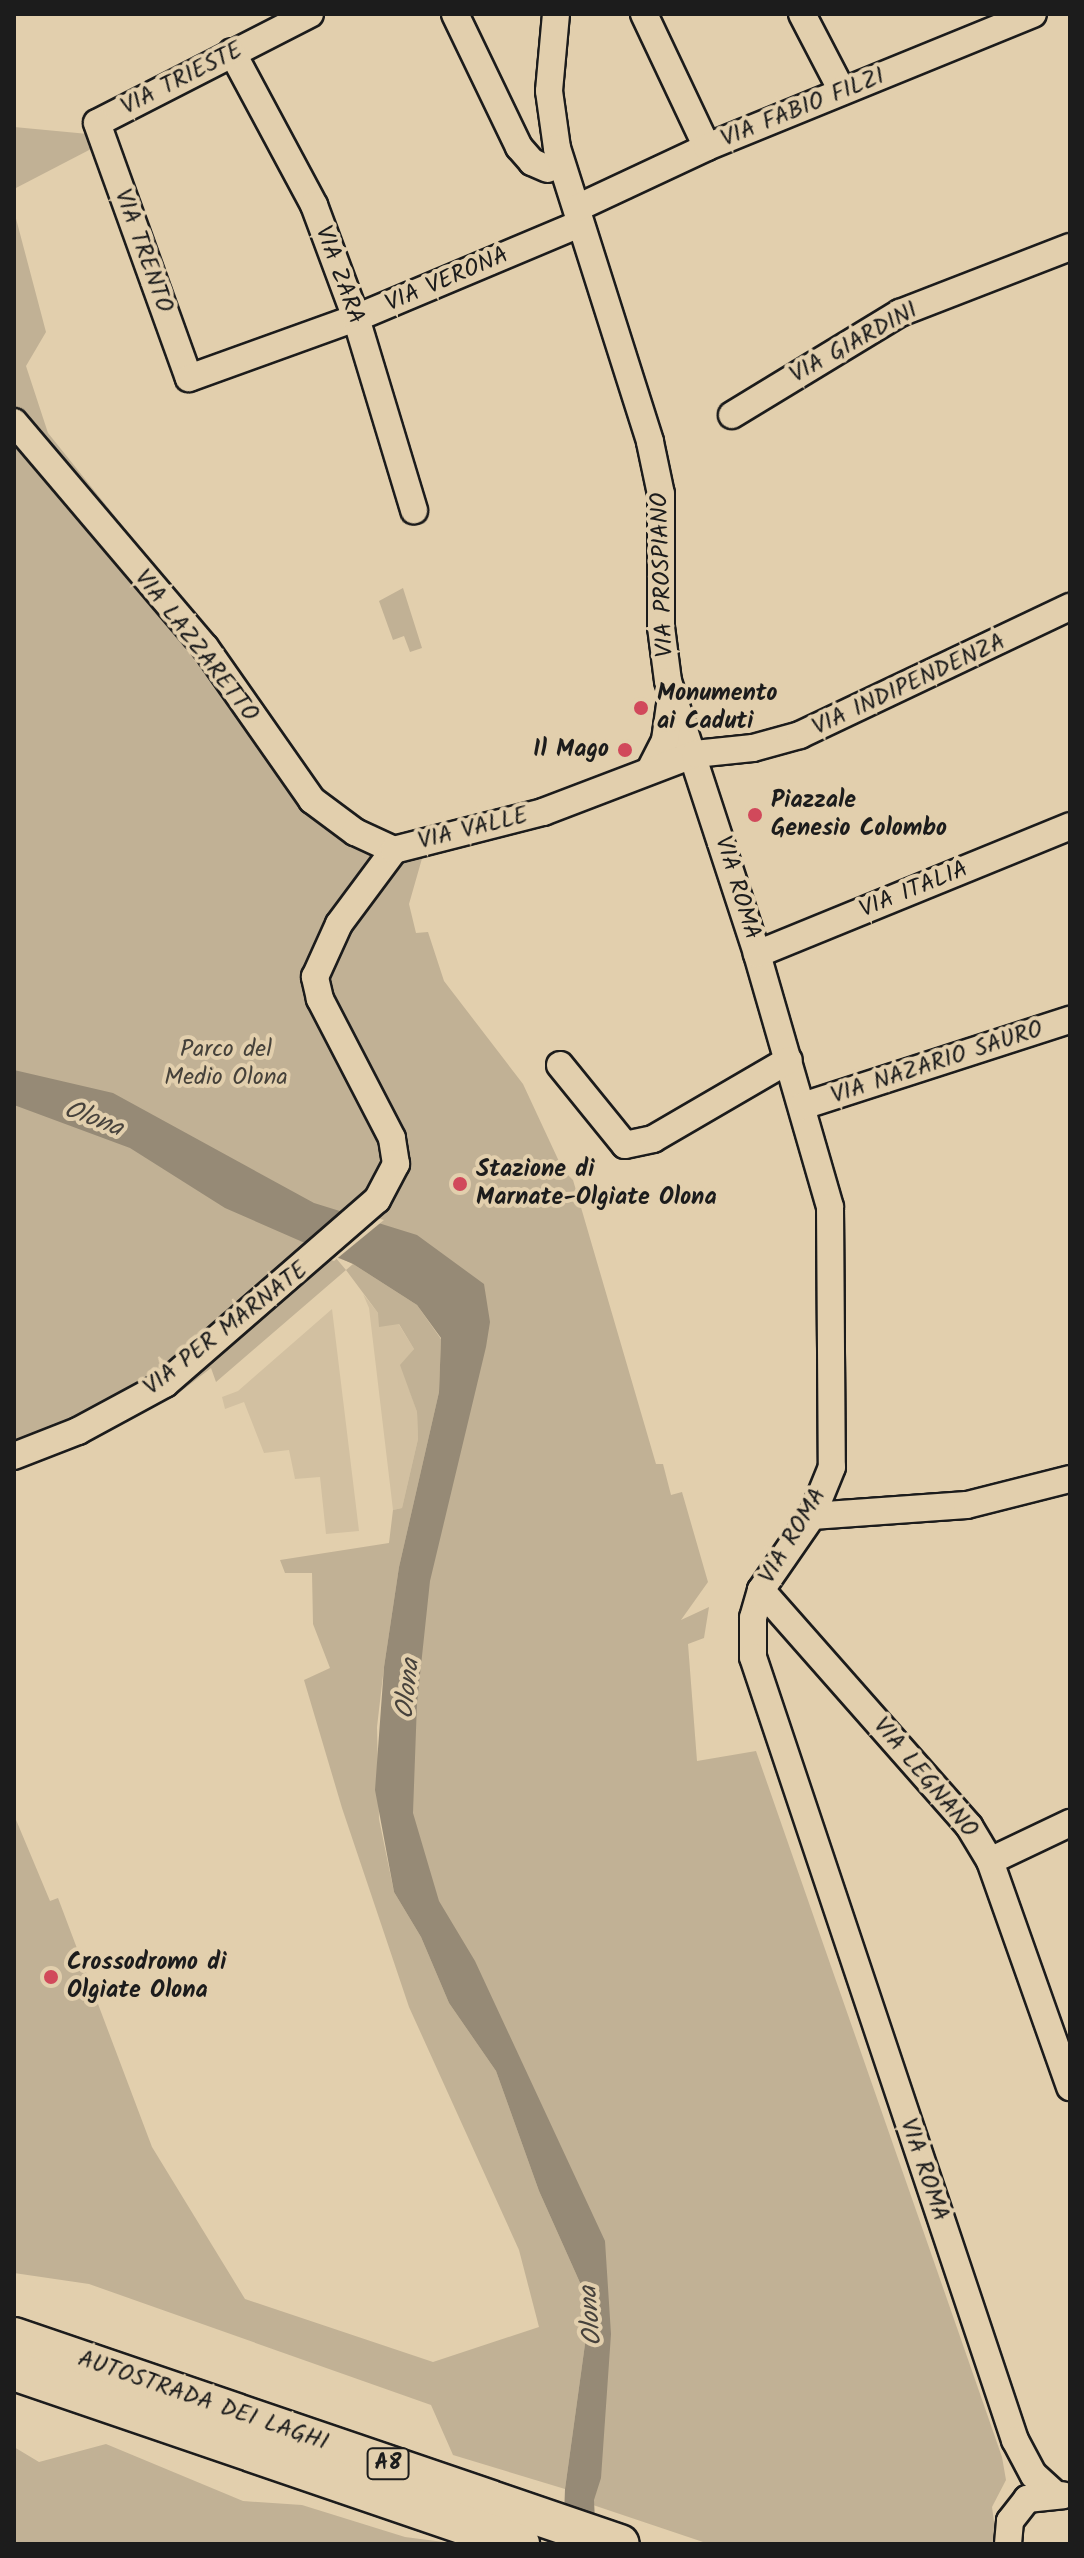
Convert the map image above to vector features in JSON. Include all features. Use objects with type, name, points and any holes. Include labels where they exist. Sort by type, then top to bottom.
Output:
[{"type":"highway","name":"AUTOSTRADA DEI LAGHI","points":[[14,2337],[532,2531]]},
{"type":"highway","name":"AUTOSTRADA DEI LAGHI","points":[[14,2371],[532,2531],[620,2544]]},
{"type":"street","name":"VIA TRIESTE","points":[[97,123],[310,14]]},
{"type":"street","name":"VIA PROSPIANO","points":[[455,14],[524,156],[548,169],[573,218],[650,442],[661,494],[661,627],[671,691],[695,754]]},
{"type":"street","points":[[644,14],[707,147]]},
{"type":"street","points":[[802,14],[842,91]]},
{"type":"street","name":"VIA FABIO FILZI","points":[[573,218],[707,147],[1033,14]]},
{"type":"street","points":[[548,169],[535,104],[554,23]]},
{"type":"street","points":[[554,23],[551,112],[573,218]]},
{"type":"street","name":"VIA ZARA","points":[[232,52],[314,205],[356,318],[414,510]]},
{"type":"street","points":[[498,99],[516,110],[535,104]]},
{"type":"street","name":"VIA TRENTO","points":[[97,123],[189,378]]},
{"type":"street","name":"VIA VERONA","points":[[189,378],[356,318],[573,218]]},
{"type":"street","name":"VIA GIARDINI","points":[[732,415],[900,313],[1070,247]]},
{"type":"street","name":"VIA LAZZARETTO","points":[[14,422],[205,647],[312,800],[355,832],[394,850]]},
{"type":"street","name":"VIA INDIPENDENZA","points":[[695,754],[760,747],[839,721],[1070,607]]},
{"type":"street","points":[[650,770],[665,740],[671,691]]},
{"type":"street","name":"VIA VALLE","points":[[345,1231],[377,1200],[392,1177],[395,1154],[316,988],[323,953],[354,902],[394,850],[543,812],[695,754]]},
{"type":"street","name":"VIA ROMA","points":[[695,754],[803,1106],[830,1207],[832,1467],[812,1516],[761,1590],[753,1618],[759,1680],[1015,2440],[1034,2475],[1062,2495]]},
{"type":"street","name":"VIA ITALIA","points":[[757,954],[1070,826]]},
{"type":"street","name":"VIA NAZARIO SAURO","points":[[803,1106],[1070,1020]]},
{"type":"street","points":[[560,1065],[625,1145],[653,1139],[789,1060]]},
{"type":"street","name":"VIA PER MARNATE","points":[[14,1456],[78,1431],[165,1384],[345,1231]]},
{"type":"street","points":[[812,1516],[967,1505],[1070,1479]]},
{"type":"street","name":"VIA LEGNANO","points":[[761,1590],[969,1826],[990,1861],[1070,2087]]},
{"type":"street","points":[[990,1861],[1070,1823]]},
{"type":"street","name":"VIA ROMA","points":[[1008,2544],[1017,2509],[1015,2440]]},
{"type":"street","name":"VIA ROMA","points":[[1017,2509],[1027,2499],[1062,2495]]},
{"type":"shaded area","points":[[363,1294],[378,1313],[398,1323],[414,1349],[401,1365],[417,1412],[418,1439],[402,1508],[393,1510],[369,1308]]},
{"type":"shaded area","points":[[332,1309],[359,1531],[326,1534],[320,1477],[295,1479],[289,1450],[264,1453],[244,1402],[225,1409],[222,1397],[238,1391]]},
{"type":"green space","points":[[14,127],[88,134],[91,149],[14,189]]},
{"type":"green space","name":"Parco del Medio Olona","points":[[14,211],[46,332],[26,366],[48,433],[200,622],[324,800],[378,835],[425,848],[409,904],[416,933],[428,932],[444,981],[523,1084],[563,1170],[573,1180],[656,1464],[663,1464],[671,1495],[682,1492],[708,1582],[681,1620],[709,1607],[704,1638],[688,1644],[697,1761],[756,1751],[1002,2457],[1006,2480],[992,2507],[997,2544],[709,2544],[593,2505],[600,2300],[405,1868],[408,1690],[475,1305],[335,1257],[346,1270],[216,1382],[211,1368],[175,1396],[14,1454]]},
{"type":"green space","points":[[403,588],[422,648],[410,652],[404,636],[393,640],[379,601]]},
{"type":"green space","points":[[353,1264],[417,1305],[441,1339],[439,1392],[399,1567],[384,1667],[377,1727],[379,1819],[394,1892],[421,1937],[449,2003],[496,2071],[539,2191],[581,2285],[585,2344],[565,2489],[453,2455],[431,2405],[89,2284],[14,2273],[14,1815],[50,1901],[58,1898],[152,2147],[245,2299],[433,2362],[539,2327],[519,2250],[409,2007],[342,1808],[304,1680],[330,1668],[313,1624],[312,1573],[285,1573],[280,1560],[389,1543],[393,1510],[402,1508],[418,1439],[417,1412],[400,1365],[414,1349],[399,1324],[379,1327],[378,1313],[346,1270]]},
{"type":"green space","points":[[106,2444],[243,2501],[302,2505],[405,2537],[459,2544],[14,2544],[14,2447],[39,2462]]},
{"type":"water","name":"Olona","points":[[14,1070],[113,1093],[314,1203],[417,1235],[484,1284],[490,1322],[486,1347],[430,1581],[417,1703],[413,1813],[439,1901],[475,1961],[605,2241],[611,2334],[601,2478],[594,2500],[596,2544],[563,2544],[565,2489],[585,2344],[581,2285],[539,2191],[496,2071],[449,2003],[421,1937],[394,1892],[375,1790],[384,1667],[399,1567],[439,1392],[441,1338],[417,1305],[353,1264],[225,1208],[130,1148],[14,1105]]},
{"type":"pier","points":[[346,1208],[384,1220],[334,1261],[300,1248]]},
{"type":"place","name":"Monumento ai Caduti","points":[[641,708]]},
{"type":"place","name":"Il Mago","points":[[625,750]]},
{"type":"place","name":"Piazzale Genesio Colombo","points":[[755,815]]},
{"type":"place","name":"Stazione di Marnate-Olgiate Olona","points":[[460,1184]]},
{"type":"place","name":"Crossodromo di Olgiate Olona","points":[[51,1977]]}]
